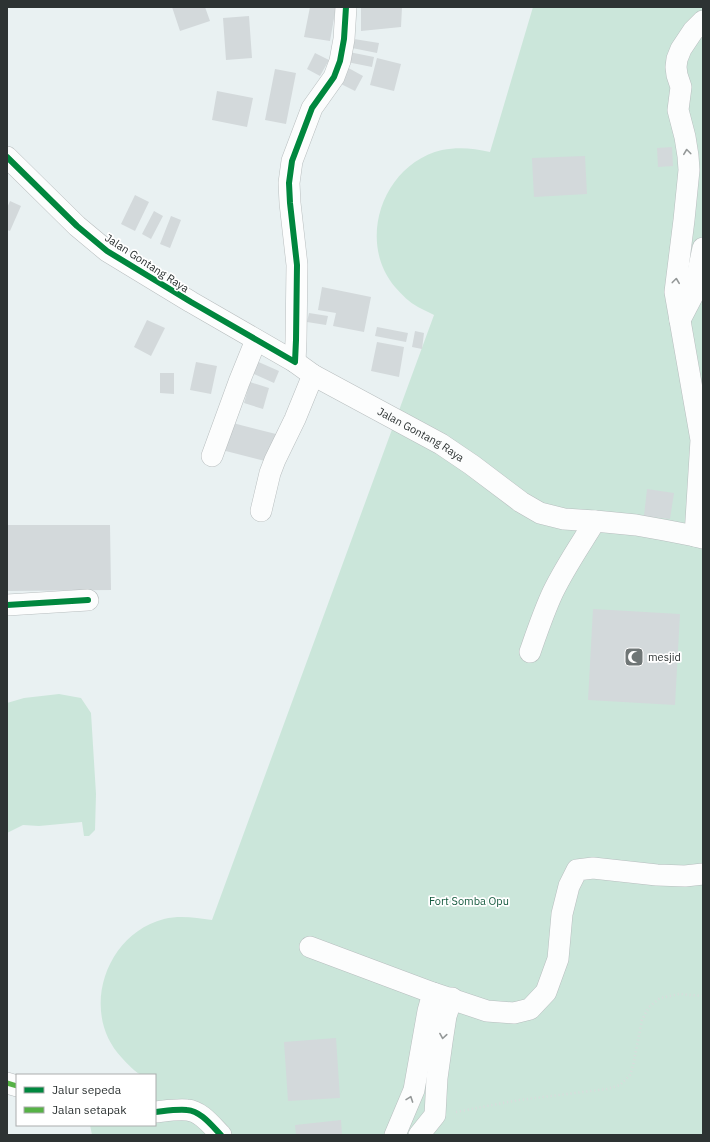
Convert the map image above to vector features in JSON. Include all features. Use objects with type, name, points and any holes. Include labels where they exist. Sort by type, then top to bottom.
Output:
[{"type":"street","points":[[295,362],[297,265],[289,183],[292,162],[312,108],[334,77],[340,61],[344,39],[346,7]]},
{"type":"street","points":[[699,537],[701,440],[675,292],[689,170],[686,137],[678,110],[681,87],[677,75],[676,63],[681,49],[703,20]]},
{"type":"street","name":"Jalan Gontang Raya","points":[[7,157],[77,226],[107,250],[184,298],[295,362],[313,375],[441,444],[472,464],[521,502],[540,513],[564,519],[636,525],[699,537]]},
{"type":"street","points":[[680,320],[693,295],[703,248]]},
{"type":"street","points":[[212,456],[256,340]]},
{"type":"street","points":[[261,511],[270,473],[313,375]]},
{"type":"street","points":[[530,652],[542,616],[552,593],[595,521]]},
{"type":"street","points":[[7,605],[88,600]]},
{"type":"street","points":[[310,947],[487,1011],[514,1013],[530,1009],[546,992],[558,959],[562,914],[568,886],[577,870],[593,868],[657,875],[686,876],[703,874]]},
{"type":"street","points":[[419,1135],[435,1115],[437,1078],[446,1016],[442,996]]},
{"type":"street","points":[[395,1135],[414,1090],[428,1010],[442,996]]},
{"type":"street","points":[[156,1112],[192,1111],[202,1117],[221,1135]]},
{"type":"path","points":[[435,1115],[519,1100],[608,1089],[620,1085],[630,1075],[642,1020],[649,1007],[660,998],[666,996],[679,994],[703,996]]},
{"type":"green space","name":"Fort Somba Opu","points":[[533,7],[703,7],[703,1135],[92,1135],[90,1126],[156,1126],[156,1074],[140,1074],[122,1058],[109,1040],[102,1019],[101,998],[105,977],[113,958],[126,941],[143,927],[164,919],[176,917],[212,920],[434,315],[418,307],[406,298],[395,287],[383,268],[378,248],[377,227],[382,206],[391,187],[404,171],[421,158],[442,150],[454,148],[490,152]]},
{"type":"green space","points":[[59,694],[81,698],[91,713],[96,794],[95,830],[89,836],[84,836],[82,822],[39,826],[23,825],[7,833],[7,703],[24,698]]},
{"type":"building","points":[[172,7],[205,7],[210,21],[180,31]]},
{"type":"building","points":[[310,7],[336,7],[330,41],[304,37]]},
{"type":"building","points":[[361,7],[402,7],[401,27],[361,31]]},
{"type":"building","points":[[249,16],[252,58],[226,60],[223,18]]},
{"type":"building","points":[[354,39],[379,43],[377,53],[352,48]]},
{"type":"building","points":[[344,51],[374,57],[372,67],[342,61]]},
{"type":"building","points":[[315,53],[329,60],[320,76],[307,69]]},
{"type":"building","points":[[377,58],[401,64],[394,91],[370,85]]},
{"type":"building","points":[[343,65],[363,76],[355,91],[335,81]]},
{"type":"building","points":[[275,69],[296,73],[286,124],[265,120]]},
{"type":"building","points":[[217,91],[253,98],[247,127],[212,120]]},
{"type":"building","points":[[672,147],[673,166],[658,167],[657,148]]},
{"type":"building","points":[[585,156],[587,194],[534,197],[532,158]]},
{"type":"building","points":[[135,195],[149,202],[135,231],[121,224]]},
{"type":"building","points":[[10,201],[21,206],[10,231],[7,230],[7,208]]},
{"type":"building","points":[[154,211],[163,216],[151,239],[142,234]]},
{"type":"building","points":[[171,216],[181,220],[170,248],[160,244]]},
{"type":"building","points":[[322,287],[371,297],[364,332],[333,326],[336,313],[318,310]]},
{"type":"building","points":[[309,313],[328,316],[326,325],[307,322]]},
{"type":"building","points":[[147,320],[165,328],[151,356],[134,347]]},
{"type":"building","points":[[377,327],[408,333],[406,342],[375,336]]},
{"type":"building","points":[[415,331],[424,333],[422,349],[412,347]]},
{"type":"building","points":[[377,342],[404,347],[399,377],[371,371]]},
{"type":"building","points":[[252,359],[279,371],[274,383],[247,371]]},
{"type":"building","points":[[196,362],[217,366],[211,394],[190,390]]},
{"type":"building","points":[[160,373],[174,373],[174,394],[160,393]]},
{"type":"building","points":[[250,382],[269,388],[263,409],[244,403]]},
{"type":"building","points":[[225,421],[280,435],[273,463],[218,449]]},
{"type":"building","points":[[647,489],[674,493],[670,519],[644,516]]},
{"type":"building","points":[[7,525],[110,525],[111,590],[7,591]]},
{"type":"building","name":"mesjid","points":[[593,609],[680,614],[675,705],[588,700]]},
{"type":"building","points":[[336,1038],[340,1098],[288,1101],[284,1042]]},
{"type":"building","points":[[341,1120],[342,1135],[296,1135],[295,1125]]},
{"type":"marked path","points":[[7,1083],[16,1086]]},
{"type":"cycle path","points":[[7,157],[77,226],[107,251],[191,302],[295,362],[297,265],[289,183],[292,161],[312,108],[334,77],[340,61],[344,39],[346,7]]},
{"type":"cycle path","points":[[7,605],[88,600]]},
{"type":"cycle path","points":[[156,1112],[179,1110],[192,1111],[202,1116],[221,1135]]},
{"type":"place","name":"mesjid","points":[[634,657]]}]
